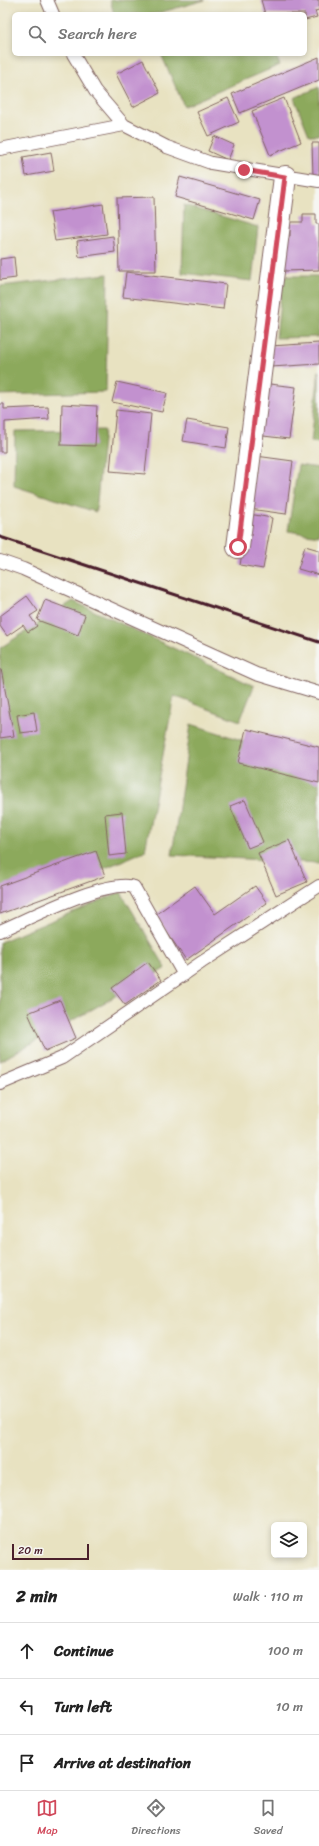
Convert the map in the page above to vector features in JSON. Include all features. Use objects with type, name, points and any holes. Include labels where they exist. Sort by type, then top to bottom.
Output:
[{"type":"street","points":[[238,547],[285,177]]},
{"type":"lane","points":[[47,0],[52,12]]},
{"type":"lane","points":[[74,56],[95,91],[124,125],[166,147],[211,163],[285,177],[319,181]]},
{"type":"lane","points":[[0,149],[124,125]]},
{"type":"lane","points":[[0,561],[23,569],[256,674],[319,693]]},
{"type":"lane","points":[[0,931],[87,894],[119,885],[128,885],[134,887],[184,975]]},
{"type":"lane","points":[[0,1084],[62,1058],[319,886]]},
{"type":"green space","points":[[110,0],[205,0],[162,12],[113,12]]},
{"type":"green space","points":[[162,56],[276,56],[280,65],[184,106]]},
{"type":"green space","points":[[319,87],[319,135],[309,135],[294,98]]},
{"type":"green space","points":[[184,205],[258,227],[252,281],[182,273]]},
{"type":"green space","points":[[108,274],[106,392],[0,395],[0,286]]},
{"type":"green space","points":[[283,276],[319,276],[319,337],[276,338]]},
{"type":"green space","points":[[319,370],[319,443],[311,442]]},
{"type":"green space","points":[[104,430],[96,512],[14,486],[15,431]]},
{"type":"green space","points":[[298,465],[319,468],[319,536],[288,531]]},
{"type":"green space","points":[[73,601],[254,686],[240,721],[174,696],[145,851],[0,913],[0,648]]},
{"type":"green space","points":[[191,724],[319,765],[319,863],[172,855]]},
{"type":"green space","points":[[121,892],[166,968],[0,1061],[0,942]]},
{"type":"building","points":[[261,0],[319,0],[319,10],[315,11],[317,17],[307,20],[307,12],[264,12]]},
{"type":"building","points":[[319,57],[319,80],[240,113],[232,94]]},
{"type":"building","points":[[143,60],[160,93],[133,107],[116,74]]},
{"type":"building","points":[[228,98],[239,122],[208,136],[197,112]]},
{"type":"building","points":[[284,98],[301,142],[270,155],[252,111]]},
{"type":"building","points":[[214,136],[234,145],[228,160],[208,151]]},
{"type":"building","points":[[312,143],[319,143],[319,176],[313,176]]},
{"type":"building","points":[[51,152],[54,171],[26,176],[23,157]]},
{"type":"building","points":[[180,177],[260,200],[254,220],[175,197]]},
{"type":"building","points":[[154,197],[156,271],[119,271],[117,198]]},
{"type":"building","points":[[103,204],[107,234],[55,241],[50,212]]},
{"type":"building","points":[[303,214],[316,214],[316,224],[319,224],[319,270],[284,271],[283,236],[290,236],[290,222],[303,222]]},
{"type":"building","points":[[113,236],[115,252],[79,257],[77,241]]},
{"type":"building","points":[[14,257],[16,278],[0,280],[0,259]]},
{"type":"building","points":[[126,272],[226,284],[223,309],[123,297]]},
{"type":"building","points":[[319,343],[319,364],[271,367],[270,346]]},
{"type":"building","points":[[117,382],[167,393],[162,412],[112,402]]},
{"type":"building","points":[[261,383],[296,387],[289,439],[255,435]]},
{"type":"building","points":[[0,404],[4,404],[4,409],[48,407],[49,419],[5,422],[5,452],[0,452]]},
{"type":"building","points":[[62,404],[97,406],[95,446],[61,445]]},
{"type":"building","points":[[116,410],[151,414],[145,474],[110,471]]},
{"type":"building","points":[[187,420],[229,427],[226,448],[183,441]]},
{"type":"building","points":[[256,456],[293,461],[286,514],[249,509]]},
{"type":"building","points":[[249,514],[272,518],[263,569],[240,565]]},
{"type":"building","points":[[305,546],[319,550],[319,575],[298,569]]},
{"type":"building","points":[[27,596],[38,611],[30,616],[37,626],[28,632],[23,625],[7,636],[0,626],[0,616]]},
{"type":"building","points":[[45,600],[85,615],[78,635],[37,620]]},
{"type":"building","points":[[1,669],[14,736],[0,738],[0,670]]},
{"type":"building","points":[[34,712],[37,731],[20,733],[17,715]]},
{"type":"building","points":[[246,729],[319,747],[319,783],[238,763]]},
{"type":"building","points":[[245,800],[263,842],[248,848],[230,806]]},
{"type":"building","points":[[122,812],[126,854],[109,856],[105,814]]},
{"type":"building","points":[[289,840],[307,882],[276,895],[258,853]]},
{"type":"building","points":[[96,851],[105,876],[0,914],[0,886]]},
{"type":"building","points":[[195,886],[215,914],[255,886],[267,903],[186,960],[155,915]]},
{"type":"building","points":[[148,962],[161,980],[125,1005],[112,988]]},
{"type":"building","points":[[60,1000],[76,1038],[45,1051],[28,1013]]},
{"type":"railway","points":[[0,537],[319,642]]},
{"type":"route","points":[[238,547],[285,177],[244,170]]}]
